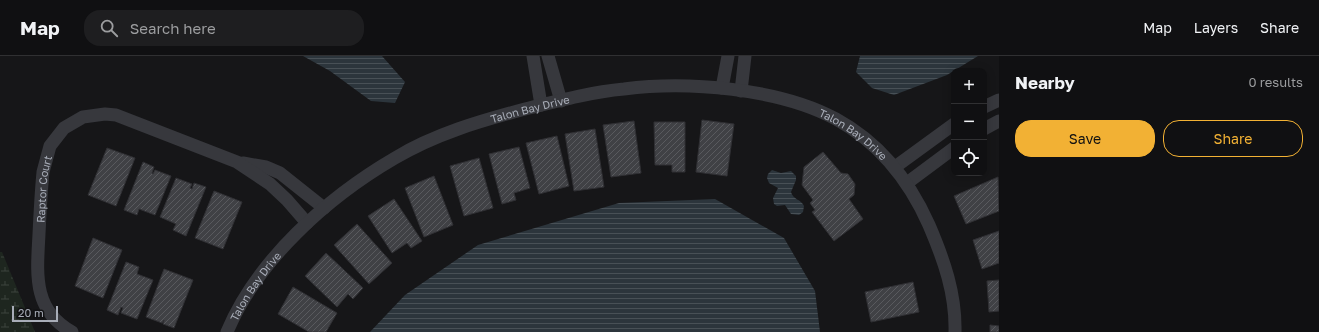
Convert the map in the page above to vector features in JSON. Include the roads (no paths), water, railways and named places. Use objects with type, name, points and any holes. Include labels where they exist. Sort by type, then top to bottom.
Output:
[{"type":"street","points":[[533,56],[541,105]]},
{"type":"street","points":[[548,56],[561,101]]},
{"type":"street","points":[[722,88],[728,56]]},
{"type":"street","points":[[741,91],[745,56]]},
{"type":"street","name":"Talon Bay Drive","points":[[227,332],[237,310],[254,283],[307,223],[324,208],[369,174],[420,145],[479,121],[541,105],[622,89],[649,86],[722,88],[795,103],[835,118],[866,139],[895,167],[907,183],[926,220],[947,271],[954,304],[955,332]]},
{"type":"street","points":[[987,106],[999,100]]},
{"type":"street","name":"Raptor Court","points":[[72,332],[60,324],[48,310],[41,296],[37,278],[42,172],[50,146],[64,128],[83,117],[100,114],[116,115],[237,162],[266,167],[280,173],[324,208]]},
{"type":"street","points":[[987,127],[999,121]]},
{"type":"street","name":"Talon Bay Drive","points":[[895,167],[951,126]]},
{"type":"street","points":[[907,183],[951,150]]},
{"type":"street","name":"Raptor Court","points":[[237,162],[274,188],[307,223]]}]
